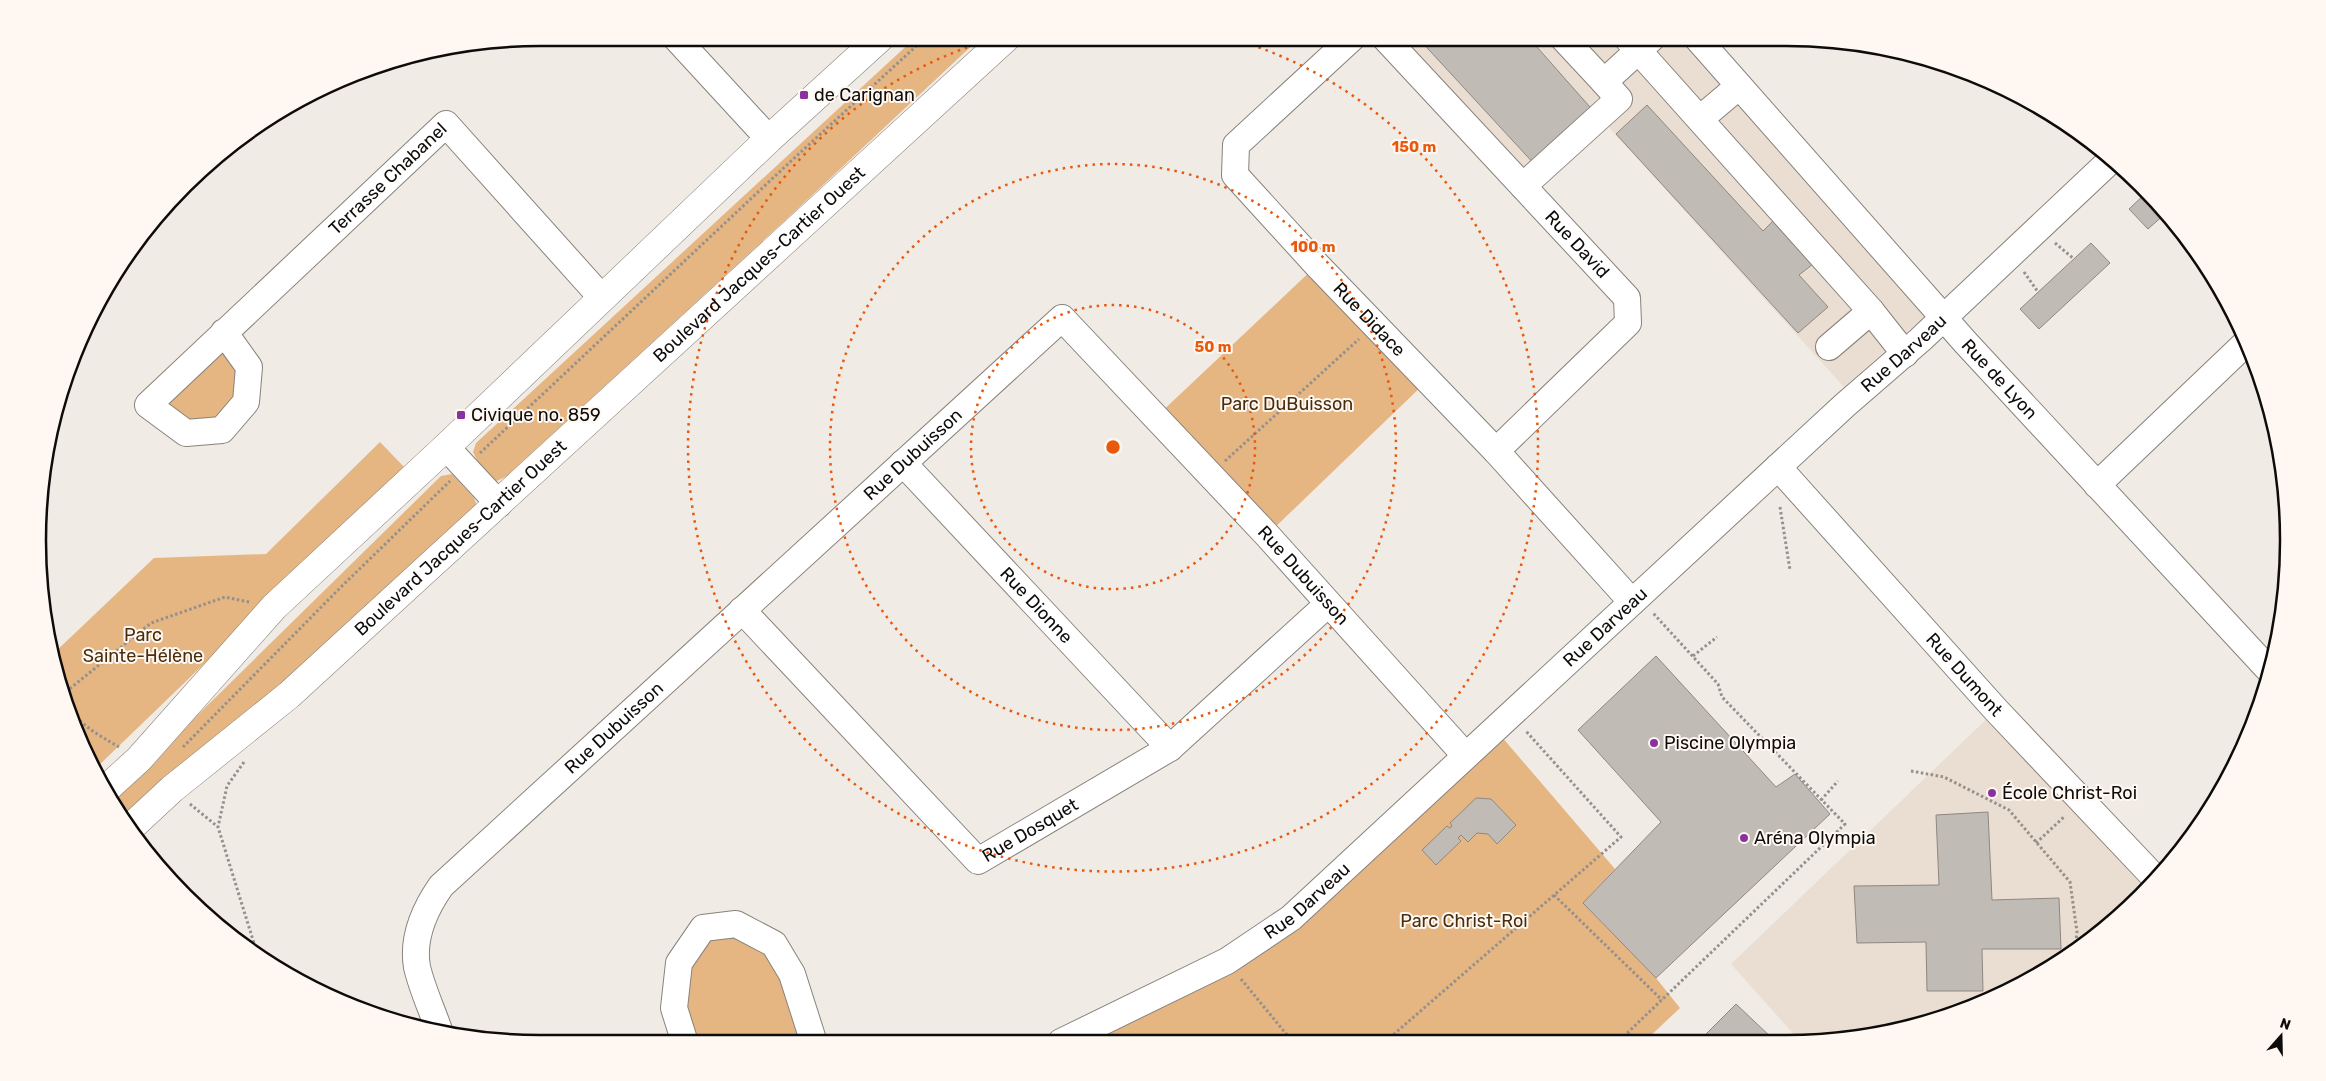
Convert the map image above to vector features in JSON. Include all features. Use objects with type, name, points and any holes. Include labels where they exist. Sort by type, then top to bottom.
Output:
[{"type":"main road","points":[[110,785],[139,758],[274,607],[446,447],[769,139],[871,46]]},
{"type":"main road","name":"Boulevard Jacques-Cartier Ouest","points":[[135,823],[172,789],[289,695],[997,46]]},
{"type":"street","points":[[683,46],[769,139]]},
{"type":"street","name":"Rue Didace","points":[[1343,46],[1236,145],[1235,174],[1375,326],[1496,451],[1642,607]]},
{"type":"street","name":"Rue David","points":[[1392,46],[1627,298],[1628,323],[1496,451]]},
{"type":"street","points":[[1523,186],[1619,99],[1570,46]]},
{"type":"street","points":[[1604,82],[1636,46]]},
{"type":"street","points":[[1642,46],[1700,119],[1871,311],[1905,354]]},
{"type":"street","name":"Rue de Lyon","points":[[1704,46],[1944,317],[2264,664]]},
{"type":"street","points":[[1700,119],[1740,86]]},
{"type":"street","name":"Terrasse Chabanel","points":[[224,332],[446,124],[602,298]]},
{"type":"street","name":"Rue Darveau","points":[[1076,1035],[1227,961],[1291,918],[1511,714],[1642,607],[1778,467],[1905,354],[2106,165]]},
{"type":"street","points":[[1829,347],[1871,311]]},
{"type":"street","name":"Rue Dubuisson","points":[[437,1023],[417,966],[417,948],[422,921],[430,903],[441,886],[1062,318],[1267,535],[1465,755]]},
{"type":"street","points":[[2097,484],[2241,348]]},
{"type":"street","points":[[446,447],[499,504]]},
{"type":"street","name":"Rue Dionne","points":[[903,463],[1170,748]]},
{"type":"street","name":"Rue Dumont","points":[[1778,467],[1996,710],[2150,873]]},
{"type":"street","name":"Rue Dosquet","points":[[742,610],[978,861],[1170,748],[1328,604]]},
{"type":"street","points":[[682,1035],[674,1008],[679,963],[703,928],[736,924],[774,944],[792,974],[811,1035]]},
{"type":"path","points":[[177,753],[341,587],[465,467],[775,175],[917,46]]},
{"type":"path","points":[[2054,242],[2074,259]]},
{"type":"path","points":[[2023,271],[2038,292]]},
{"type":"path","points":[[1210,475],[1375,326]]},
{"type":"path","points":[[1780,507],[1790,570]]},
{"type":"path","points":[[69,688],[151,622],[225,597],[274,607]]},
{"type":"path","points":[[1625,1035],[1845,824],[1722,697],[1718,684],[1693,656],[1642,607]]},
{"type":"path","points":[[1693,656],[1716,636]]},
{"type":"path","points":[[1393,1035],[1621,837],[1511,714]]},
{"type":"path","points":[[1911,772],[1944,777],[2009,810],[2070,882],[2078,932],[2077,939]]},
{"type":"path","points":[[1821,800],[1838,781]]},
{"type":"path","points":[[2036,843],[2066,815]]},
{"type":"path","points":[[218,828],[254,943]]},
{"type":"path","points":[[1554,895],[1662,1000]]},
{"type":"path","points":[[1241,978],[1287,1035]]},
{"type":"shaded area","points":[[1408,46],[1718,46],[1943,300],[1844,387],[1606,124],[1537,184]]},
{"type":"shaded area","name":"École Christ-Roi","points":[[1996,710],[2150,873],[2135,890],[2086,933],[2033,969],[2004,984],[1944,1009],[1882,1025],[1850,1031],[1794,1035],[1731,964]]},
{"type":"green space","points":[[906,46],[971,46],[507,476],[497,481],[486,473],[473,452],[476,443]]},
{"type":"green space","name":"Parc DuBuisson","points":[[1317,265],[1427,381],[1267,535],[1155,418]]},
{"type":"green space","points":[[225,344],[239,371],[237,399],[217,421],[188,424],[161,404]]},
{"type":"green space","name":"Parc Sainte-Hélène","points":[[380,442],[406,469],[100,764],[72,699],[59,649],[154,558],[266,554]]},
{"type":"green space","points":[[452,474],[474,498],[476,503],[474,510],[291,680],[130,815],[116,795],[441,476]]},
{"type":"green space","name":"Parc Christ-Roi","points":[[1495,729],[1615,869],[1583,903],[1656,978],[1680,1008],[1651,1035],[1075,1035],[1227,961]]},
{"type":"green space","points":[[703,928],[774,945],[811,1035],[684,1035],[679,963]]},
{"type":"building","points":[[1425,46],[1536,46],[1597,115],[1537,167]]},
{"type":"building","points":[[1647,105],[1763,231],[1775,219],[1813,264],[1799,275],[1828,307],[1798,333],[1616,134]]},
{"type":"building","points":[[2141,198],[2160,218],[2148,229],[2129,209]]},
{"type":"building","points":[[2091,243],[2110,263],[2039,329],[2020,309]]},
{"type":"building","points":[[1656,656],[1776,787],[1795,774],[1830,814],[1656,978],[1583,903],[1661,822],[1578,730]]},
{"type":"building","points":[[1476,798],[1491,799],[1516,825],[1497,844],[1488,834],[1477,833],[1468,842],[1461,835],[1458,838],[1461,841],[1436,865],[1422,850],[1447,826],[1450,828],[1452,826],[1450,823]]},
{"type":"building","points":[[1988,812],[1992,900],[2059,898],[2061,949],[1982,949],[1983,991],[1927,991],[1926,942],[1857,943],[1854,886],[1939,885],[1936,815]]},
{"type":"building","points":[[1736,1004],[1769,1035],[1705,1035]]},
{"type":"place","name":"de Carignan","points":[[804,95]]},
{"type":"place","name":"Civique no. 859","points":[[461,415]]},
{"type":"place","name":"Piscine Olympia","points":[[1654,743]]},
{"type":"place","name":"École Christ-Roi","points":[[1992,793]]},
{"type":"place","name":"Aréna Olympia","points":[[1744,838]]}]
